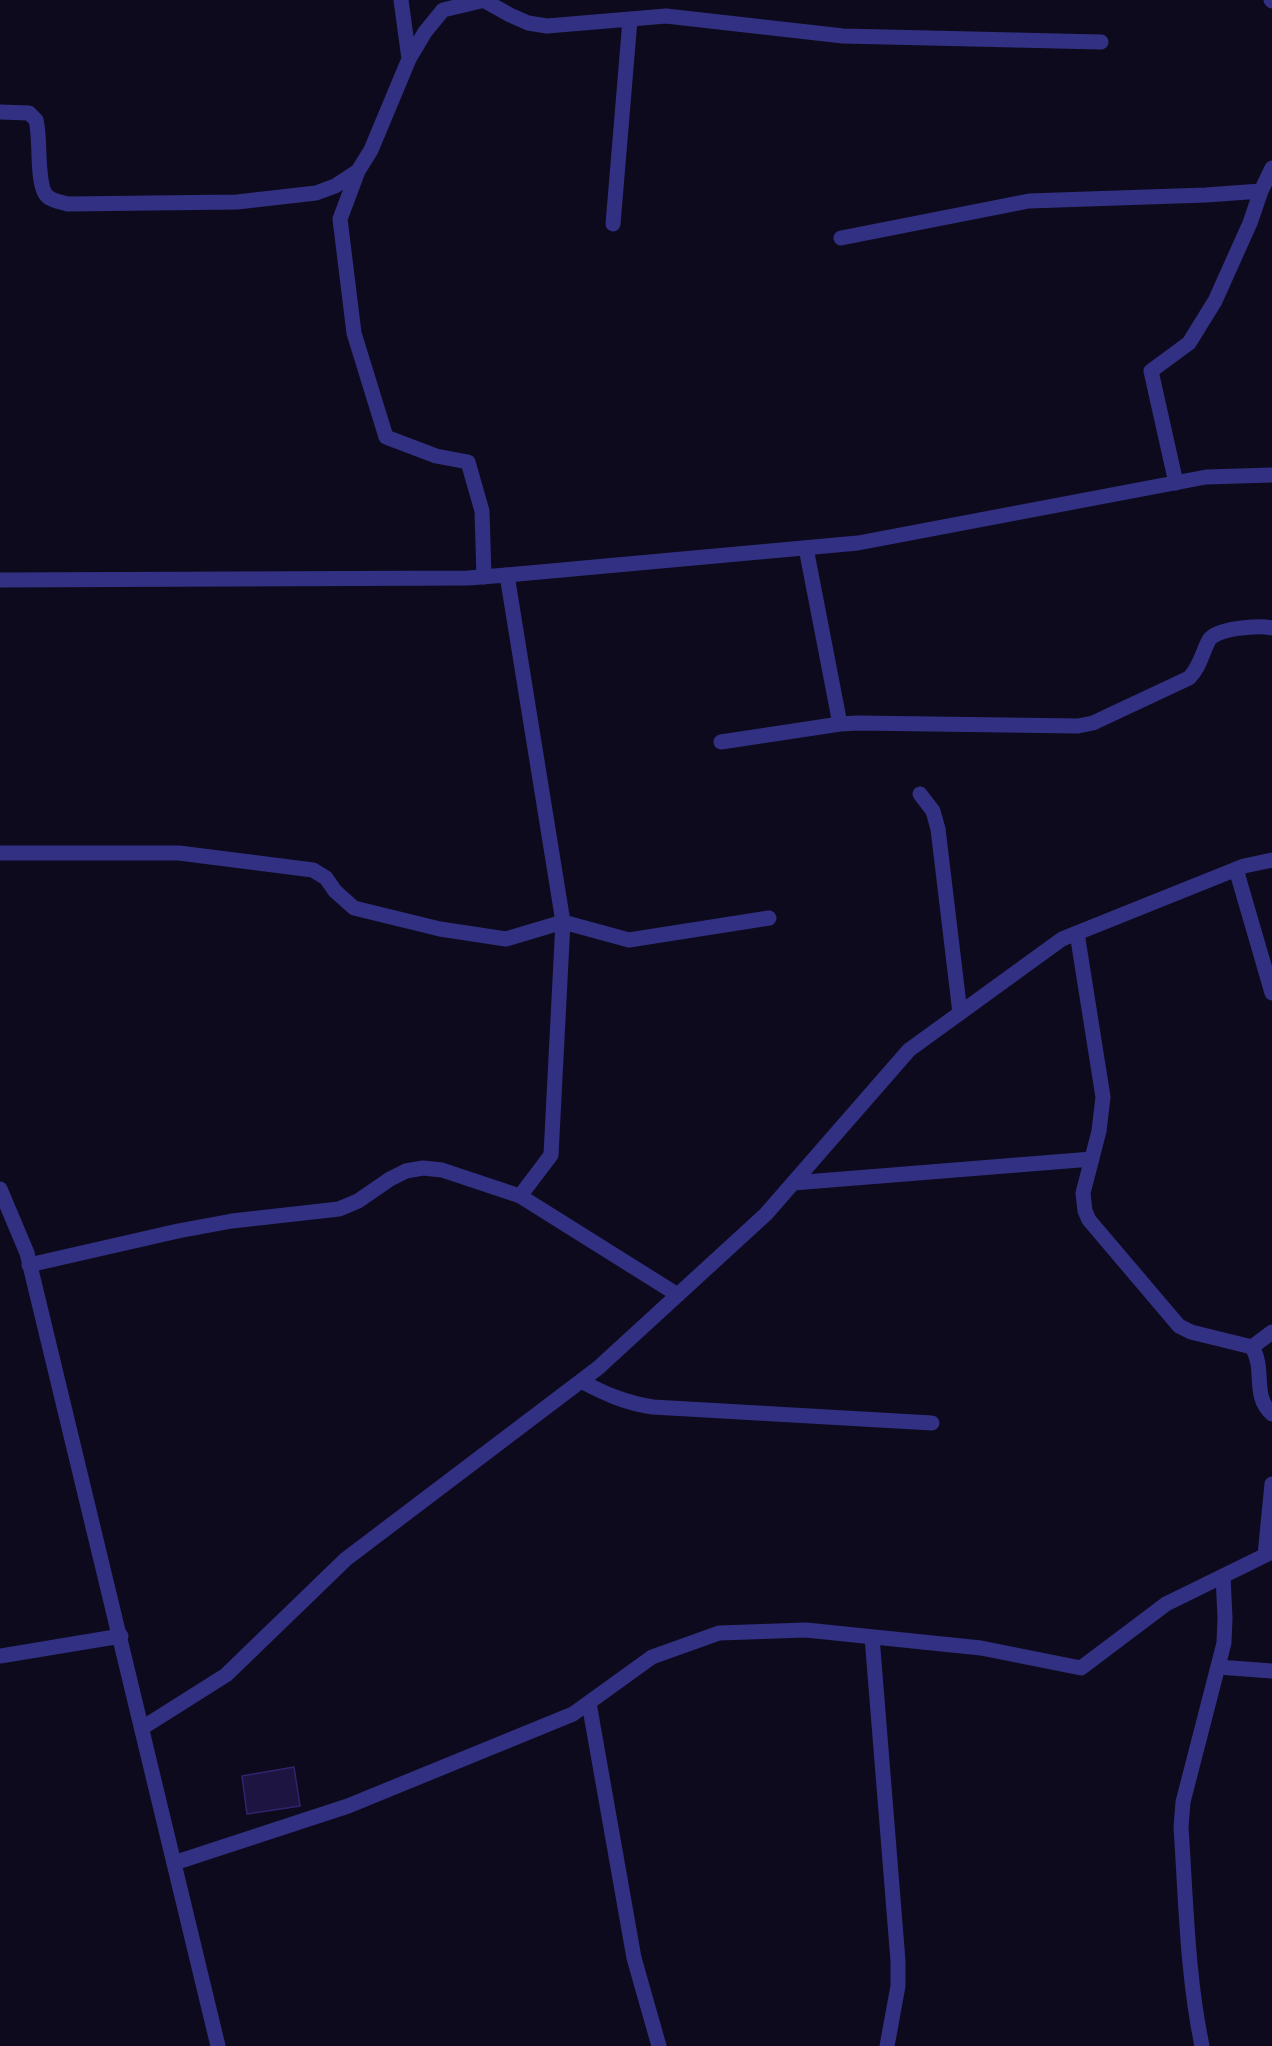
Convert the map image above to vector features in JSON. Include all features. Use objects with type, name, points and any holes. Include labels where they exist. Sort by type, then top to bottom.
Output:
[{"type":"street","points":[[402,0],[409,59]]},
{"type":"street","points":[[484,577],[482,511],[468,462],[436,456],[386,437],[354,333],[339,219],[358,171],[371,150],[409,59],[424,32],[443,10],[485,0],[528,23],[548,26],[666,16],[843,36],[1101,42]]},
{"type":"street","points":[[613,224],[630,20]]},
{"type":"street","points":[[0,112],[29,113],[36,120],[40,142],[41,180],[46,195],[55,201],[68,204],[237,202],[316,193],[335,186],[358,171]]},
{"type":"street","points":[[1176,483],[1151,371],[1189,343],[1215,301],[1272,168]]},
{"type":"street","points":[[841,238],[1029,201],[1261,191]]},
{"type":"street","points":[[0,580],[484,577],[858,543],[1206,477],[1272,475]]},
{"type":"street","points":[[807,548],[840,724]]},
{"type":"street","points":[[507,575],[562,922],[551,1155],[520,1196]]},
{"type":"street","points":[[721,742],[840,724],[1065,727],[1093,723],[1190,678],[1214,634],[1222,631],[1272,628]]},
{"type":"street","points":[[920,794],[933,811],[938,829],[960,1014]]},
{"type":"street","points":[[0,853],[179,853],[313,870],[326,878],[335,891],[354,908],[440,929],[506,939],[562,922],[629,940],[769,918]]},
{"type":"street","points":[[142,1728],[226,1675],[346,1559],[598,1368],[766,1214],[909,1050],[1062,939],[1236,869],[1272,860]]},
{"type":"street","points":[[1236,869],[1272,993]]},
{"type":"street","points":[[1077,933],[1103,1097],[1099,1131],[1083,1193],[1085,1211],[1089,1220],[1179,1326],[1191,1332],[1252,1347],[1257,1357],[1260,1399],[1272,1414]]},
{"type":"street","points":[[793,1183],[1092,1159]]},
{"type":"street","points":[[30,1265],[232,1221],[339,1209],[358,1201],[390,1179],[406,1171],[423,1167],[442,1170],[520,1196],[678,1295]]},
{"type":"street","points":[[0,1189],[27,1253],[218,2046]]},
{"type":"street","points":[[1252,1347],[1272,1332]]},
{"type":"street","points":[[581,1381],[614,1398],[631,1404],[653,1407],[932,1423]]},
{"type":"street","points":[[174,1863],[348,1806],[573,1714],[652,1657],[719,1633],[806,1630],[872,1636],[981,1648],[1081,1668],[1166,1604],[1269,1554],[1272,1484]]},
{"type":"street","points":[[1202,2046],[1191,1975],[1181,1827],[1183,1802],[1224,1643],[1223,1576]]},
{"type":"street","points":[[0,1656],[121,1636]]},
{"type":"street","points":[[872,1636],[898,1961],[898,1986],[886,2046]]},
{"type":"street","points":[[1218,1667],[1272,1671]]},
{"type":"street","points":[[589,1703],[633,1958],[659,2046]]},
{"type":"building","points":[[294,1767],[300,1806],[247,1814],[242,1776]]}]
